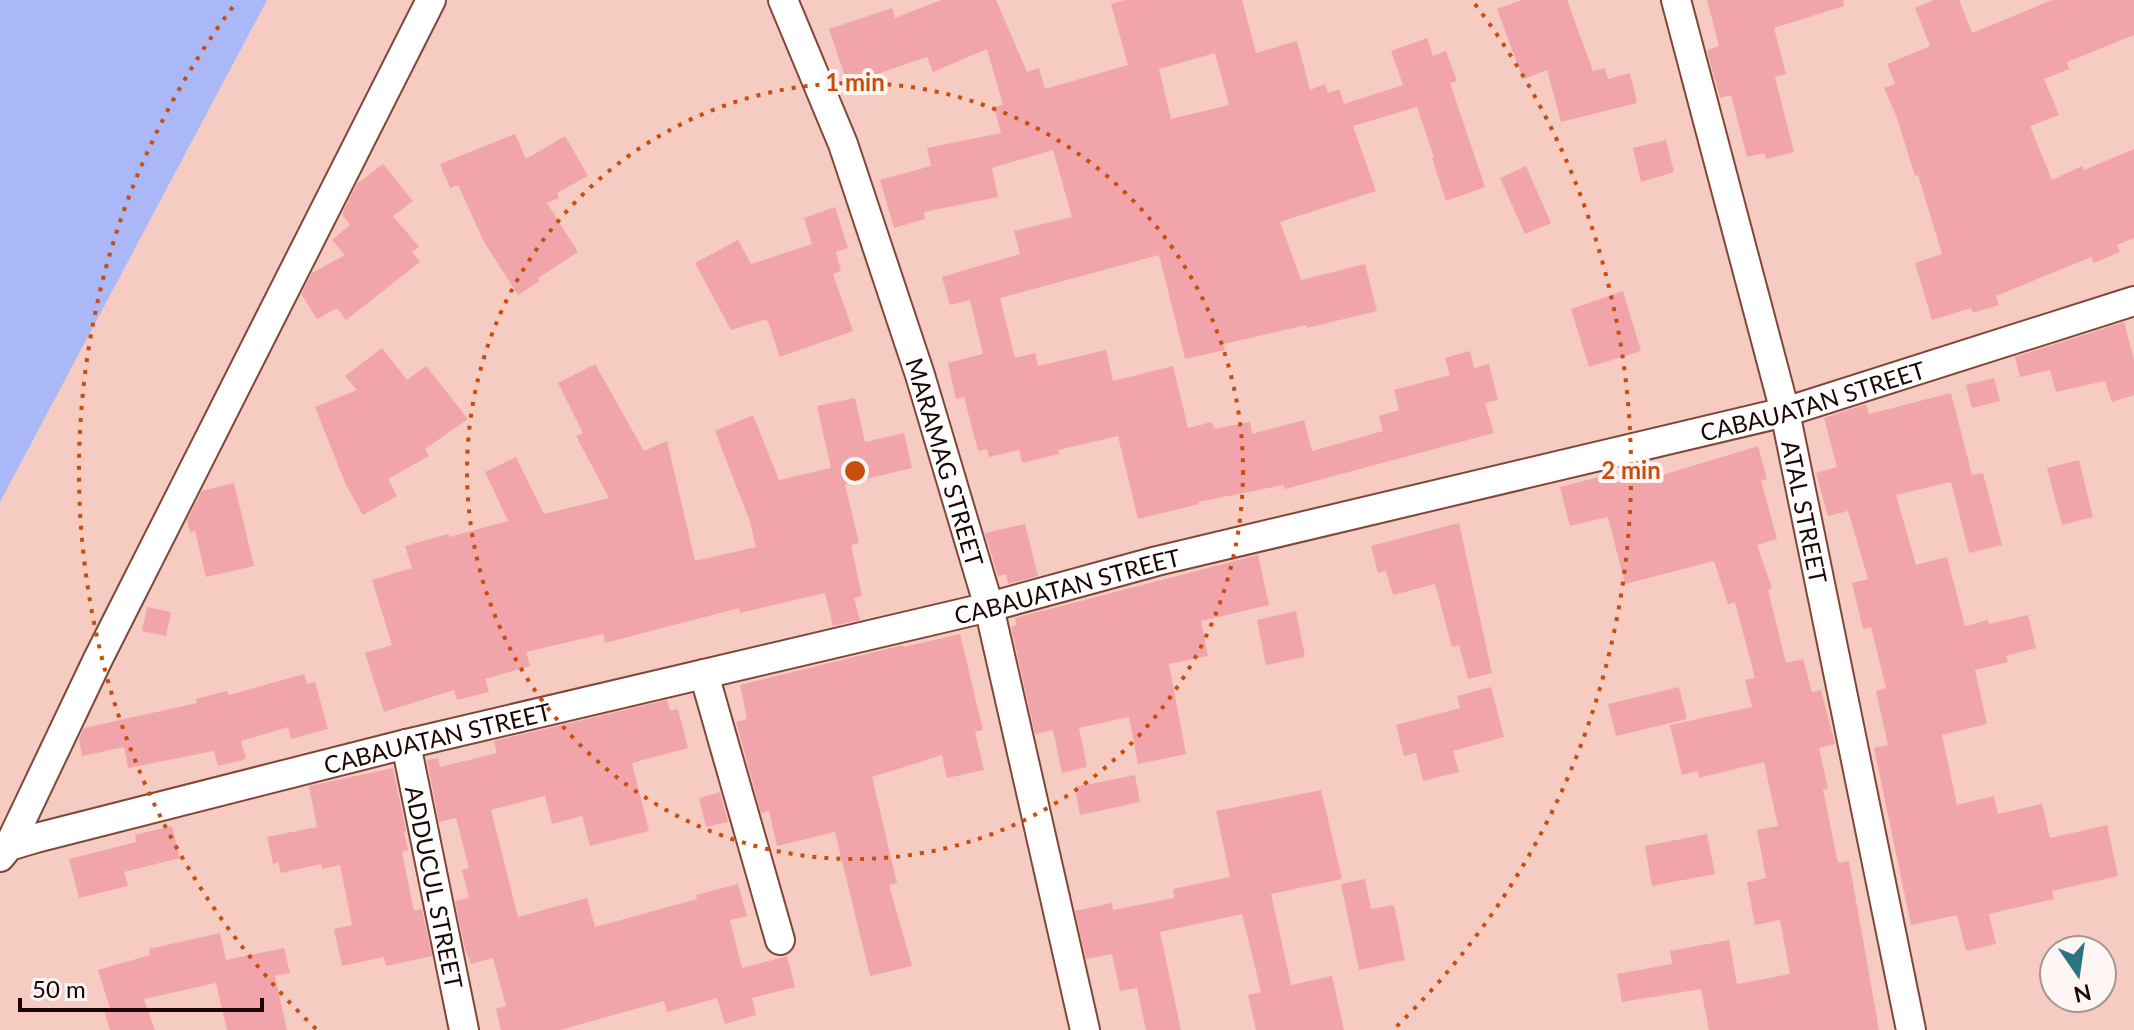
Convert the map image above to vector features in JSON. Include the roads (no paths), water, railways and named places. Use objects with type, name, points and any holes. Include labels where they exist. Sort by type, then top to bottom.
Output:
[{"type":"street","points":[[4,851],[431,0]]},
{"type":"street","name":"MARAMAG STREET","points":[[783,0],[852,173],[920,375],[989,607],[1085,1030]]},
{"type":"street","name":"ATAL STREET","points":[[1676,0],[1785,412],[1911,1030]]},
{"type":"street","name":"CABAUATAN STREET","points":[[4,851],[406,744],[989,607],[1157,561],[1785,412],[2134,301]]},
{"type":"street","points":[[704,674],[780,940]]},
{"type":"street","name":"ADDUCUL STREET","points":[[406,744],[464,1030]]},
{"type":"water","points":[[0,0],[267,0],[0,502]]}]
